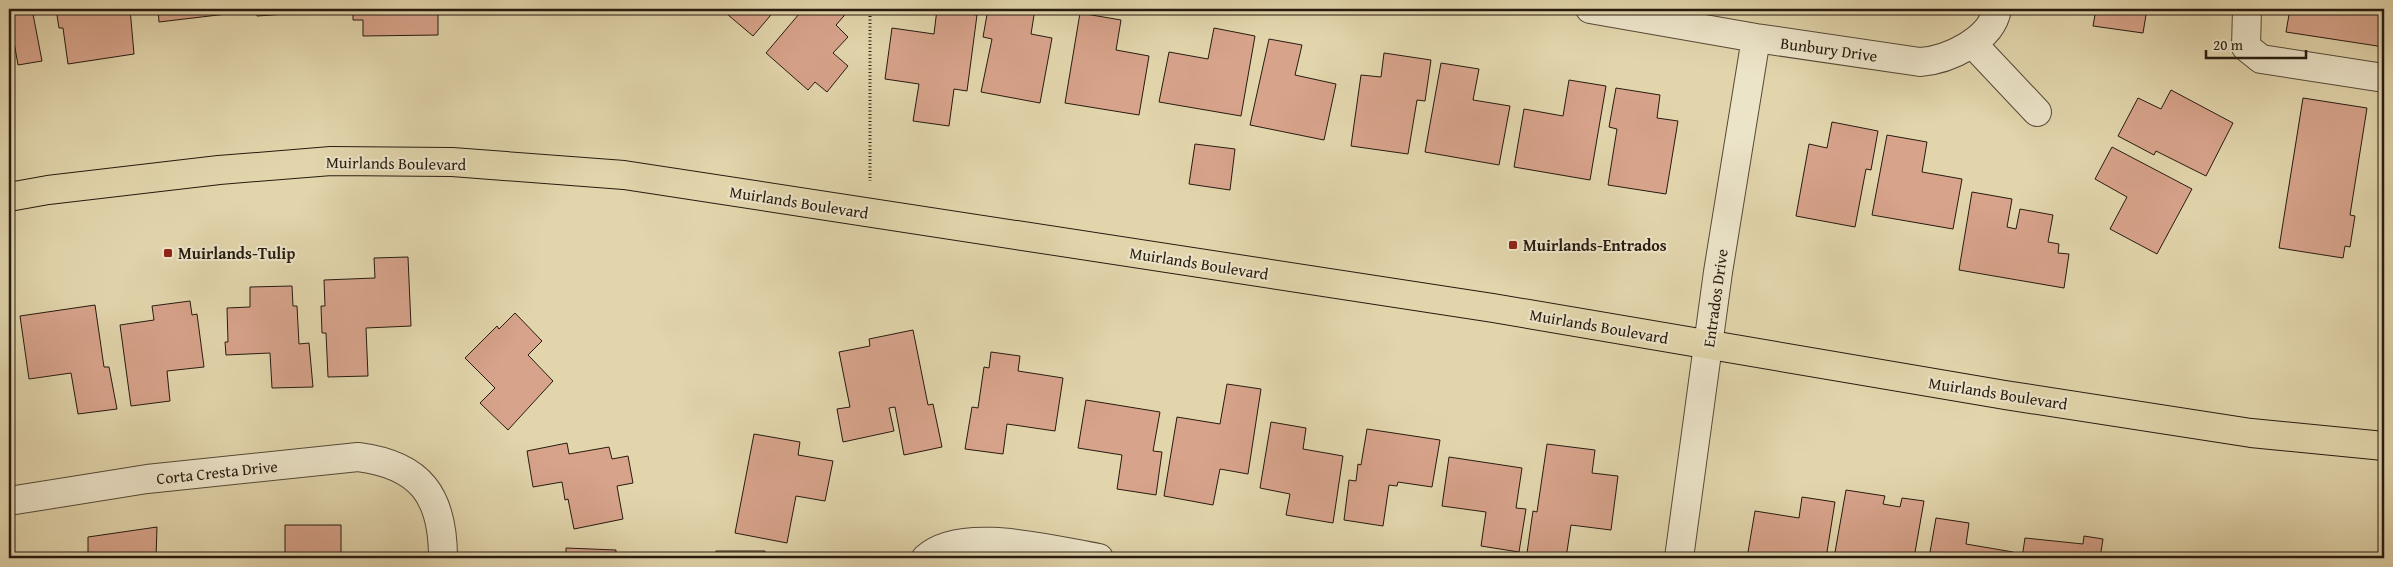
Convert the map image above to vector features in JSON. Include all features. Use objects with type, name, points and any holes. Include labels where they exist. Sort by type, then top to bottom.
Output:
[{"type":"main road","name":"Muirlands Boulevard","points":[[9,197],[48,190],[238,168],[331,161],[452,162],[624,175],[1493,308],[1709,346],[2251,433],[2384,446]]},
{"type":"street","name":"Bunbury Drive","points":[[1590,9],[1756,38],[1920,62],[1936,61],[1951,56],[1972,43],[1987,28],[1997,9]]},
{"type":"street","points":[[2247,9],[2246,46],[2260,59],[2384,78]]},
{"type":"street","name":"Entrados Drive","points":[[1679,558],[1718,272],[1756,38]]},
{"type":"street","points":[[1972,43],[2037,112]]},
{"type":"street","name":"Corta Cresta Drive","points":[[9,501],[147,479],[358,457],[381,460],[400,467],[420,481],[433,499],[443,531],[443,558]]},
{"type":"street","points":[[929,555],[948,545],[996,541],[1100,558]]},
{"type":"path","points":[[870,9],[871,214]]},
{"type":"building","points":[[9,9],[32,9],[42,61],[18,65],[14,42],[9,43]]},
{"type":"building","points":[[56,9],[130,9],[134,54],[68,64],[63,28],[59,28]]},
{"type":"building","points":[[158,9],[234,9],[235,13],[159,22]]},
{"type":"building","points":[[257,9],[330,9],[331,11],[257,16]]},
{"type":"building","points":[[353,9],[438,9],[438,35],[363,36],[363,20],[353,20]]},
{"type":"building","points":[[721,9],[776,9],[753,36]]},
{"type":"building","points":[[793,9],[850,9],[836,25],[848,37],[833,53],[848,66],[827,92],[815,82],[808,90],[766,53],[799,14]]},
{"type":"building","points":[[937,9],[977,15],[967,91],[954,89],[949,126],[913,121],[919,84],[885,79],[892,28],[934,34]]},
{"type":"building","points":[[988,9],[1035,9],[1031,34],[1052,38],[1040,103],[981,92],[992,39],[983,37]]},
{"type":"building","points":[[2096,9],[2147,9],[2143,33],[2093,26]]},
{"type":"building","points":[[2290,9],[2384,9],[2384,47],[2286,32]]},
{"type":"building","points":[[1080,13],[1121,20],[1116,50],[1149,56],[1139,115],[1065,103]]},
{"type":"building","points":[[1214,28],[1255,36],[1241,116],[1159,102],[1169,52],[1208,59]]},
{"type":"building","points":[[1269,39],[1302,45],[1295,75],[1336,84],[1324,140],[1250,125]]},
{"type":"building","points":[[1384,53],[1431,60],[1425,101],[1417,100],[1408,154],[1351,146],[1361,75],[1381,77]]},
{"type":"building","points":[[1441,63],[1479,69],[1473,100],[1510,106],[1499,165],[1425,152]]},
{"type":"building","points":[[1569,80],[1606,86],[1590,180],[1514,167],[1524,109],[1563,116]]},
{"type":"building","points":[[1616,88],[1660,95],[1657,118],[1678,121],[1666,194],[1608,185],[1617,129],[1609,127]]},
{"type":"building","points":[[2171,90],[2233,123],[2206,176],[2156,151],[2154,155],[2118,136],[2138,98],[2161,109]]},
{"type":"building","points":[[2303,98],[2367,108],[2350,215],[2355,216],[2350,247],[2345,246],[2343,258],[2279,248]]},
{"type":"building","points":[[1832,122],[1878,131],[1871,170],[1866,169],[1855,227],[1796,216],[1809,144],[1827,148]]},
{"type":"building","points":[[1887,135],[1927,142],[1922,172],[1962,179],[1953,229],[1872,215]]},
{"type":"building","points":[[1195,144],[1235,149],[1230,190],[1189,184]]},
{"type":"building","points":[[2112,147],[2192,189],[2157,254],[2110,229],[2127,197],[2095,179]]},
{"type":"building","points":[[1972,192],[2012,199],[2007,227],[2016,229],[2020,209],[2053,215],[2048,242],[2059,244],[2058,253],[2069,254],[2064,288],[1959,270]]},
{"type":"building","points":[[408,257],[411,326],[366,328],[368,376],[328,377],[326,333],[322,333],[321,306],[325,306],[324,280],[375,278],[374,258]]},
{"type":"building","points":[[292,286],[293,306],[297,306],[299,344],[309,343],[313,387],[272,388],[270,353],[226,355],[225,342],[228,342],[227,308],[250,307],[250,287]]},
{"type":"building","points":[[190,301],[192,315],[197,314],[204,367],[167,371],[170,401],[131,406],[120,325],[154,320],[152,306]]},
{"type":"building","points":[[95,305],[104,367],[109,367],[117,409],[78,414],[71,373],[29,379],[20,316]]},
{"type":"building","points":[[515,313],[542,341],[528,355],[553,381],[508,430],[480,403],[495,388],[465,358],[497,326],[499,329]]},
{"type":"building","points":[[913,330],[928,405],[933,404],[942,447],[904,455],[895,407],[889,408],[894,431],[843,442],[837,409],[850,407],[839,352],[870,346],[869,339]]},
{"type":"building","points":[[991,352],[1020,356],[1018,371],[1063,378],[1055,431],[1007,424],[1003,454],[965,449],[972,407],[978,408],[984,367],[989,368]]},
{"type":"building","points":[[1227,384],[1261,389],[1248,474],[1220,469],[1213,505],[1164,496],[1177,417],[1220,424]]},
{"type":"building","points":[[1086,400],[1160,412],[1153,451],[1162,452],[1156,495],[1117,489],[1122,455],[1078,448]]},
{"type":"building","points":[[1271,422],[1306,428],[1303,449],[1343,456],[1333,523],[1286,515],[1290,494],[1260,488]]},
{"type":"building","points":[[1367,429],[1440,440],[1432,487],[1398,482],[1397,486],[1389,485],[1383,526],[1344,520],[1349,480],[1356,481],[1358,464],[1361,465]]},
{"type":"building","points":[[754,434],[800,442],[798,455],[833,461],[825,501],[796,496],[787,543],[735,533]]},
{"type":"building","points":[[567,443],[569,454],[609,447],[612,459],[628,456],[633,483],[617,486],[623,519],[574,529],[568,499],[565,500],[562,482],[533,487],[527,451]]},
{"type":"building","points":[[1547,444],[1595,450],[1592,473],[1618,476],[1611,530],[1571,525],[1566,558],[1527,553],[1533,511],[1537,512]]},
{"type":"building","points":[[1449,457],[1522,468],[1516,508],[1526,509],[1519,552],[1481,546],[1486,512],[1442,506]]},
{"type":"building","points":[[1846,490],[1885,496],[1883,504],[1900,507],[1902,498],[1924,501],[1914,558],[1834,558]]},
{"type":"building","points":[[1802,497],[1835,502],[1826,558],[1747,558],[1755,511],[1799,518]]},
{"type":"building","points":[[1936,518],[1969,523],[1966,544],[2013,552],[2012,558],[1929,558]]},
{"type":"building","points":[[285,525],[341,525],[341,558],[285,558]]},
{"type":"building","points":[[157,527],[156,558],[88,558],[88,537]]},
{"type":"building","points":[[2084,536],[2103,539],[2100,558],[2022,558],[2025,538],[2083,544]]},
{"type":"building","points":[[566,548],[616,550],[616,558],[566,558]]},
{"type":"building","points":[[716,551],[765,551],[765,558],[716,558]]},
{"type":"place","name":"Muirlands-Entrados","points":[[1513,245]]},
{"type":"place","name":"Muirlands-Tulip","points":[[168,253]]}]
